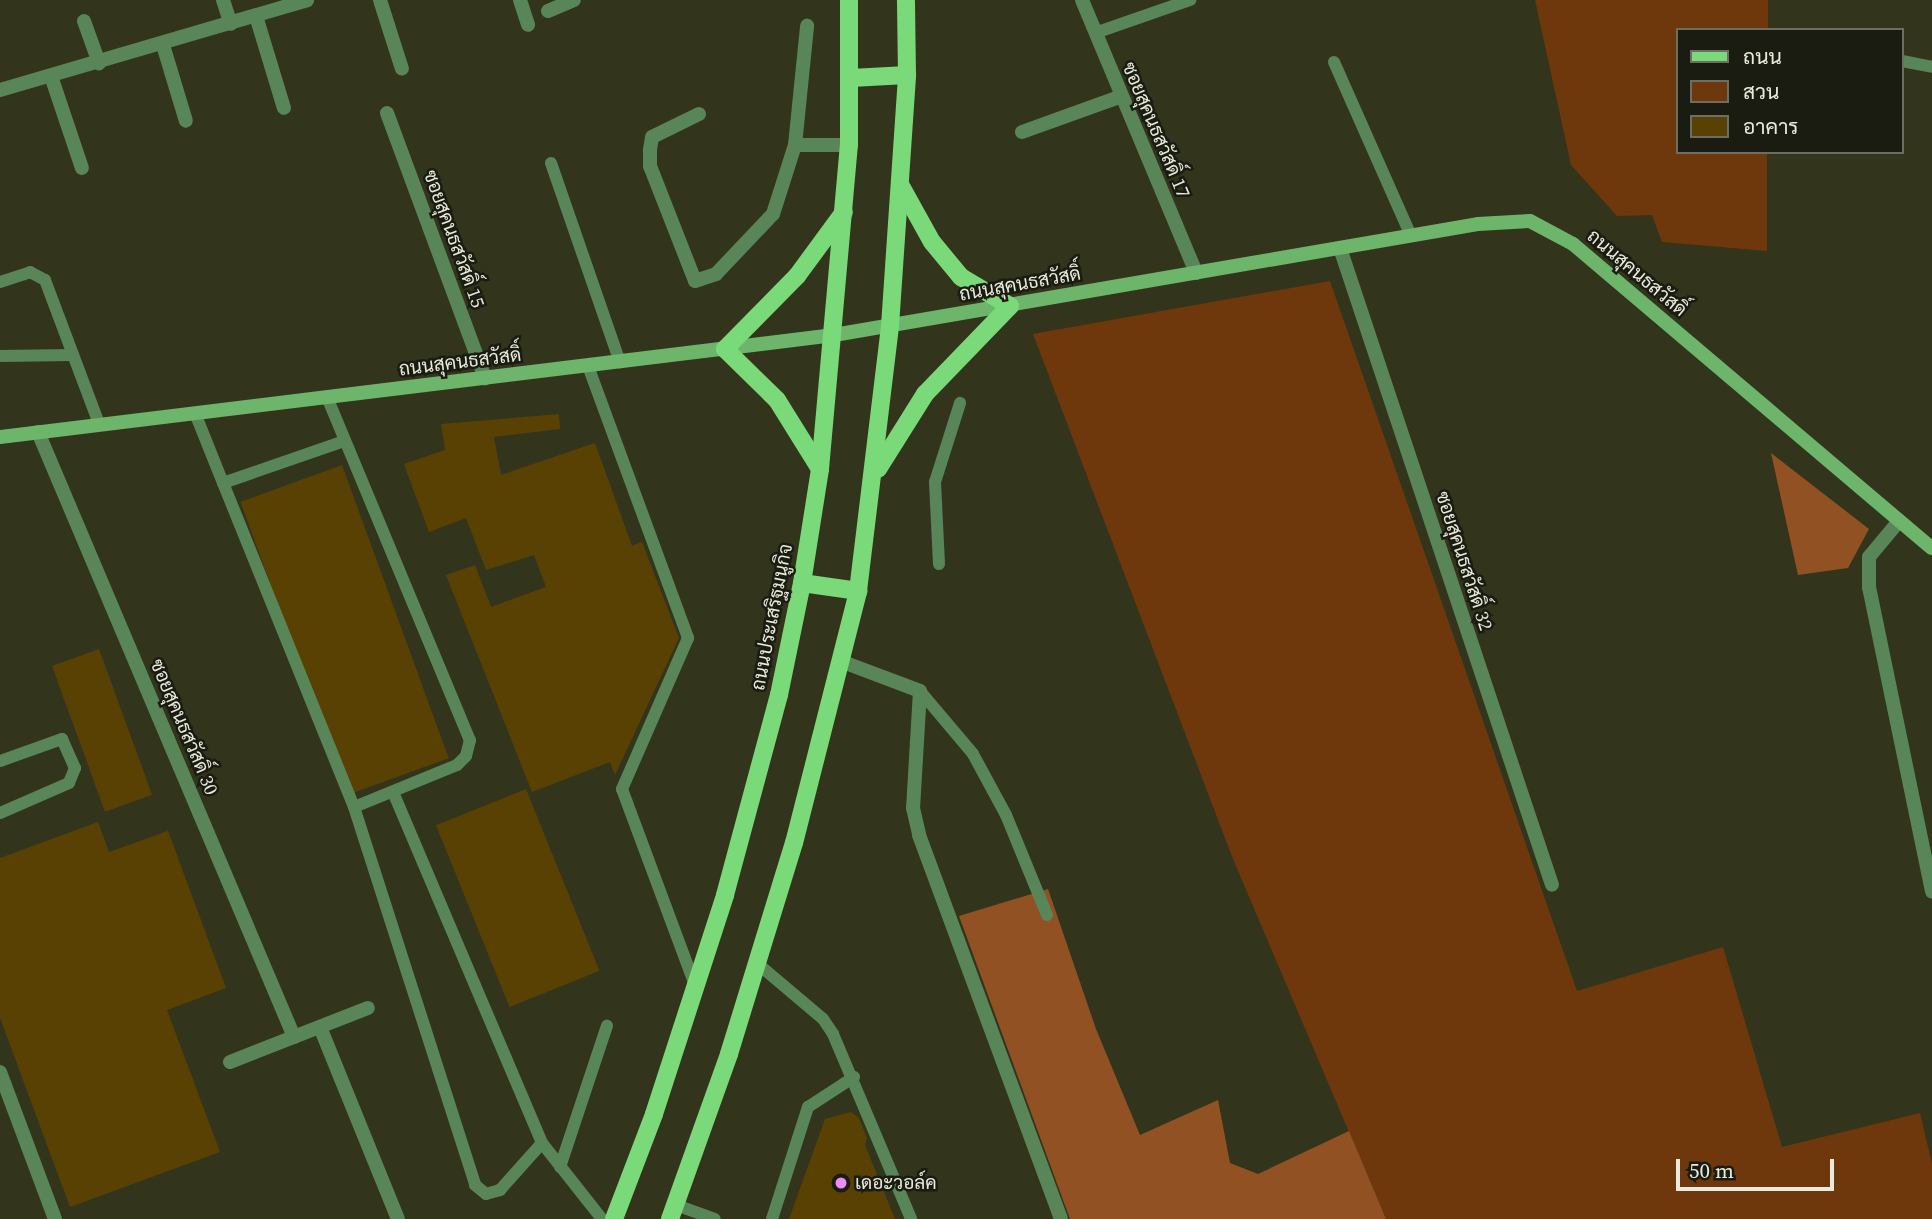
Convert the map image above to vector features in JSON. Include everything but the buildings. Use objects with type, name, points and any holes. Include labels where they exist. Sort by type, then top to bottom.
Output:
[{"type":"main road","name":"ถนนประเสริฐมนูกิจ","points":[[614,1219],[696,988],[769,734],[802,583],[820,469],[844,212],[851,78],[849,0]]},
{"type":"main road","points":[[673,1212],[758,964],[843,662],[858,591],[875,474],[890,326],[907,75],[906,0]]},
{"type":"main road","points":[[851,78],[907,75]]},
{"type":"main road","points":[[875,474],[925,394],[1010,306],[961,277],[932,243],[901,186]]},
{"type":"main road","points":[[820,469],[777,400],[725,349],[797,276],[844,212]]},
{"type":"main road","name":"ถนนสุคนธสวัสดิ์","points":[[0,437],[834,335],[1411,236],[1530,221],[1573,244],[1932,548]]},
{"type":"main road","points":[[802,583],[858,591]]},
{"type":"street","points":[[223,0],[231,24]]},
{"type":"street","points":[[0,90],[163,45],[307,0]]},
{"type":"street","points":[[380,0],[402,69]]},
{"type":"street","points":[[520,0],[528,25]]},
{"type":"street","points":[[548,11],[574,0]]},
{"type":"street","name":"ซอยสุคนธสวัสดิ์ 17","points":[[1082,0],[1119,97],[1196,273]]},
{"type":"street","points":[[256,16],[284,108]]},
{"type":"street","points":[[84,21],[99,62]]},
{"type":"street","points":[[699,114],[653,136],[650,150],[650,166],[695,281],[716,274],[773,214],[795,145],[807,26]]},
{"type":"street","points":[[163,45],[186,121]]},
{"type":"street","points":[[51,76],[82,168]]},
{"type":"street","points":[[1023,132],[1119,97]]},
{"type":"street","name":"ซอยสุคนธสวัสดิ์ 15","points":[[387,113],[485,378]]},
{"type":"street","points":[[795,145],[849,145]]},
{"type":"street","name":"ซอยสุคนธสวัสดิ์ 32","points":[[1340,248],[1552,885]]},
{"type":"street","name":"ซอยสุคนธสวัสดิ์ 30","points":[[38,432],[294,1037]]},
{"type":"street","points":[[1899,521],[1869,557],[1869,587],[1932,892]]},
{"type":"street","points":[[843,662],[919,691],[914,808],[919,835],[1061,1219]]},
{"type":"street","points":[[230,1062],[368,1008]]},
{"type":"street","points":[[320,1027],[398,1219]]},
{"type":"street","points":[[0,1072],[55,1219]]},
{"type":"lane","points":[[1095,33],[1190,0]]},
{"type":"lane","points":[[1904,61],[1932,67]]},
{"type":"lane","points":[[1334,62],[1411,236]]},
{"type":"lane","points":[[551,163],[620,362]]},
{"type":"lane","points":[[0,282],[39,274],[99,425]]},
{"type":"lane","points":[[0,356],[73,355]]},
{"type":"lane","points":[[588,366],[688,638],[622,789],[696,988]]},
{"type":"lane","points":[[327,397],[470,740],[466,756],[457,765],[354,807]]},
{"type":"lane","points":[[939,564],[935,482],[960,403]]},
{"type":"lane","points":[[195,413],[354,807],[475,1185],[486,1194],[500,1190],[542,1143]]},
{"type":"lane","points":[[223,483],[344,440]]},
{"type":"lane","points":[[919,691],[973,754],[1006,815],[1047,915]]},
{"type":"lane","points":[[0,761],[62,739],[75,768],[69,783],[0,813]]},
{"type":"lane","points":[[393,792],[519,1080],[542,1143],[602,1219]]},
{"type":"lane","points":[[758,964],[823,1018],[854,1077],[911,1219]]},
{"type":"lane","points":[[560,1167],[607,1026]]},
{"type":"lane","points":[[772,1219],[808,1107],[819,1096],[854,1077]]},
{"type":"lane","points":[[673,1212],[715,1219]]},
{"type":"green space","points":[[1535,0],[1768,0],[1768,28],[1676,28],[1676,154],[1767,154],[1767,251],[1662,242],[1652,215],[1617,216],[1571,165]]},
{"type":"green space","points":[[1330,281],[1577,991],[1723,947],[1782,1147],[1920,1113],[1932,1164],[1932,1219],[1386,1219],[1233,859],[1033,334]]},
{"type":"shaded area","points":[[1771,453],[1869,529],[1848,568],[1798,575]]},
{"type":"shaded area","points":[[1048,889],[1096,1029],[1140,1135],[1218,1100],[1230,1163],[1258,1174],[1349,1131],[1386,1219],[1070,1219],[959,916]]},
{"type":"place","name":"เดอะวอล์ค","points":[[841,1183]]}]
